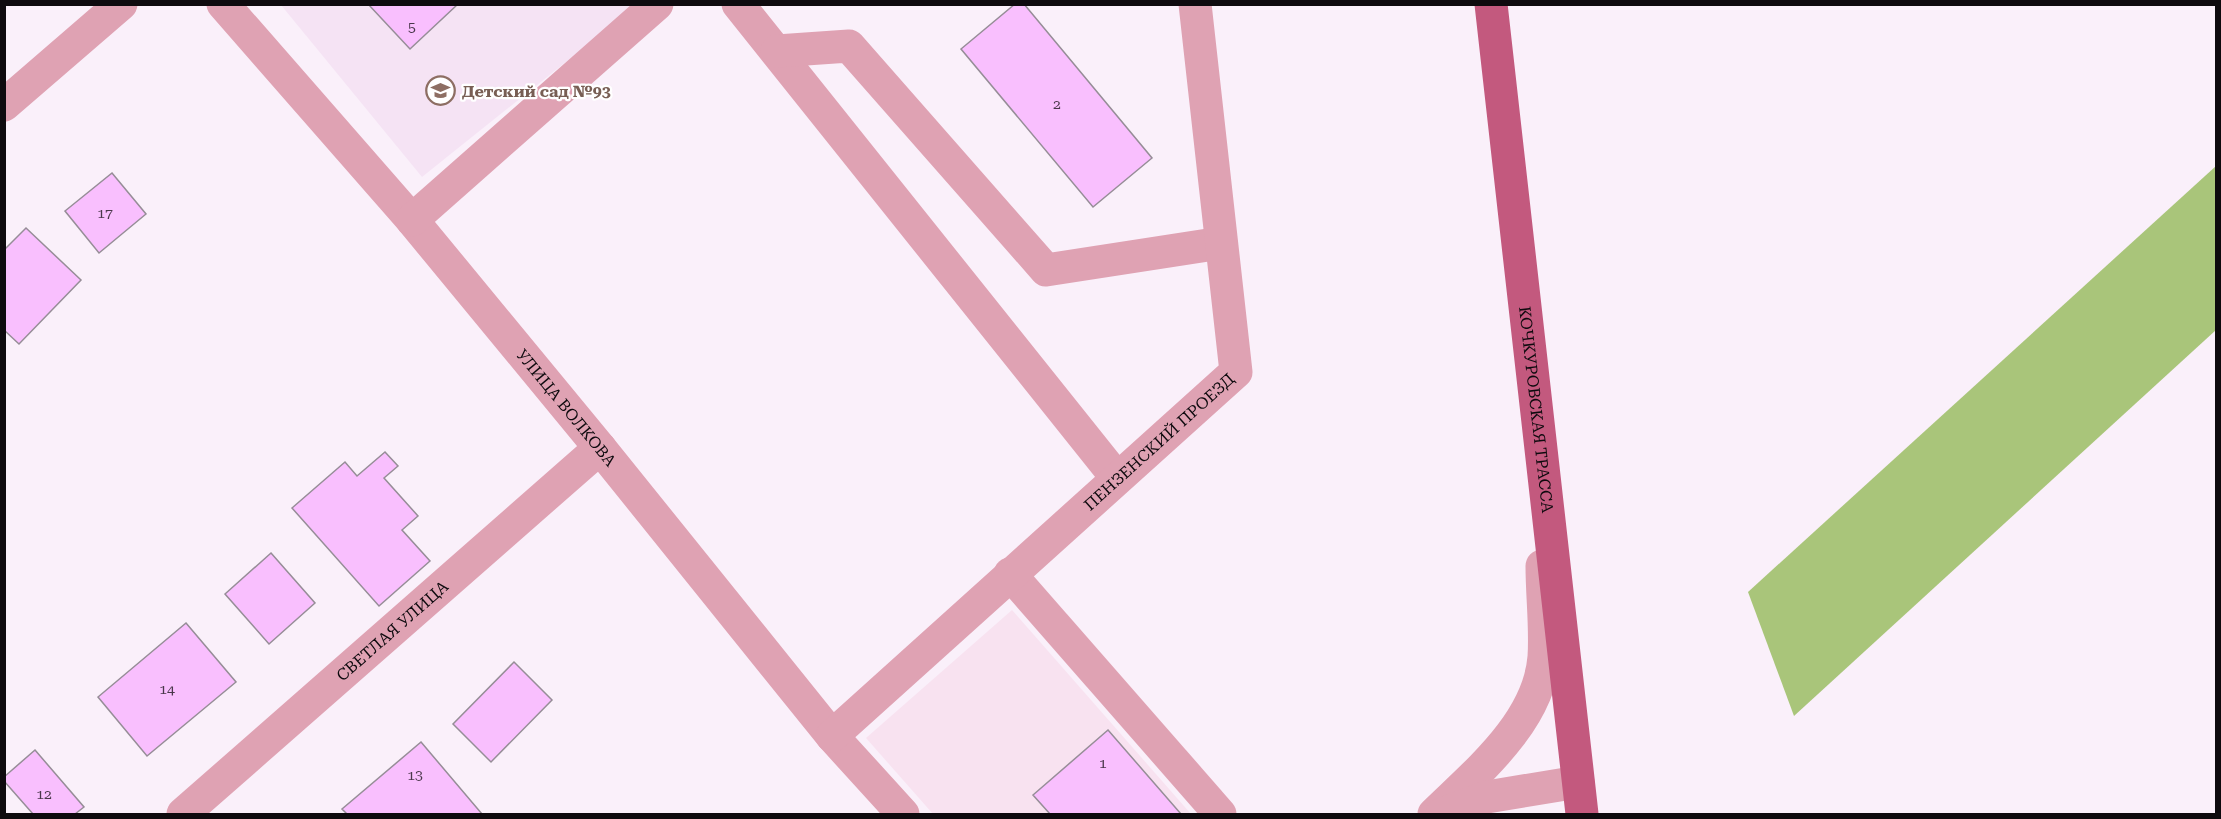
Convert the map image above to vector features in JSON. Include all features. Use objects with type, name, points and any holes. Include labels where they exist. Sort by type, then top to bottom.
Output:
[{"type":"main road","name":"КОЧКУРОВСКАЯ ТРАССА","points":[[1491,4],[1582,814]]},
{"type":"street","points":[[4,105],[121,4]]},
{"type":"street","name":"УЛИЦА ВОЛКОВА","points":[[223,4],[412,220],[600,448],[832,736],[903,814]]},
{"type":"street","points":[[412,220],[657,4]]},
{"type":"street","points":[[738,4],[1117,478]]},
{"type":"street","name":"ПЕНЗЕНСКИЙ ПРОЕЗД","points":[[832,736],[1236,372],[1195,4]]},
{"type":"street","points":[[777,51],[849,46],[1046,270],[1221,243]]},
{"type":"street","points":[[1434,814],[1499,750],[1534,697],[1544,658],[1538,420]]},
{"type":"street","name":"СВЕТЛАЯ УЛИЦА","points":[[183,814],[600,448]]},
{"type":"street","points":[[1010,574],[1220,814]]},
{"type":"street","points":[[1442,814],[1487,797],[1578,782]]},
{"type":"shaded area","name":"Детский сад №93","points":[[281,5],[637,5],[422,177]]},
{"type":"shaded area","points":[[1012,610],[1191,814],[933,814],[866,738]]},
{"type":"green space","points":[[2216,166],[2216,330],[1794,716],[1748,592]]},
{"type":"building","points":[[368,4],[458,4],[410,49]]},
{"type":"building","points":[[1015,4],[1024,4],[1152,158],[1093,207],[961,49]]},
{"type":"building","points":[[112,173],[146,214],[99,253],[65,211]]},
{"type":"building","points":[[26,228],[81,280],[19,344],[4,330],[4,250]]},
{"type":"building","points":[[385,452],[398,466],[384,478],[418,516],[402,530],[430,561],[379,606],[292,508],[345,462],[357,476]]},
{"type":"building","points":[[271,553],[315,603],[269,644],[225,594]]},
{"type":"building","points":[[186,623],[236,682],[147,756],[98,697]]},
{"type":"building","points":[[514,662],[552,700],[491,762],[453,724]]},
{"type":"building","points":[[1108,730],[1181,814],[1050,814],[1033,795]]},
{"type":"building","points":[[421,742],[482,814],[347,814],[342,809]]},
{"type":"building","points":[[35,750],[84,807],[75,814],[33,814],[4,781],[4,777]]},
{"type":"place","name":"Детский сад №93","points":[[441,91]]}]
